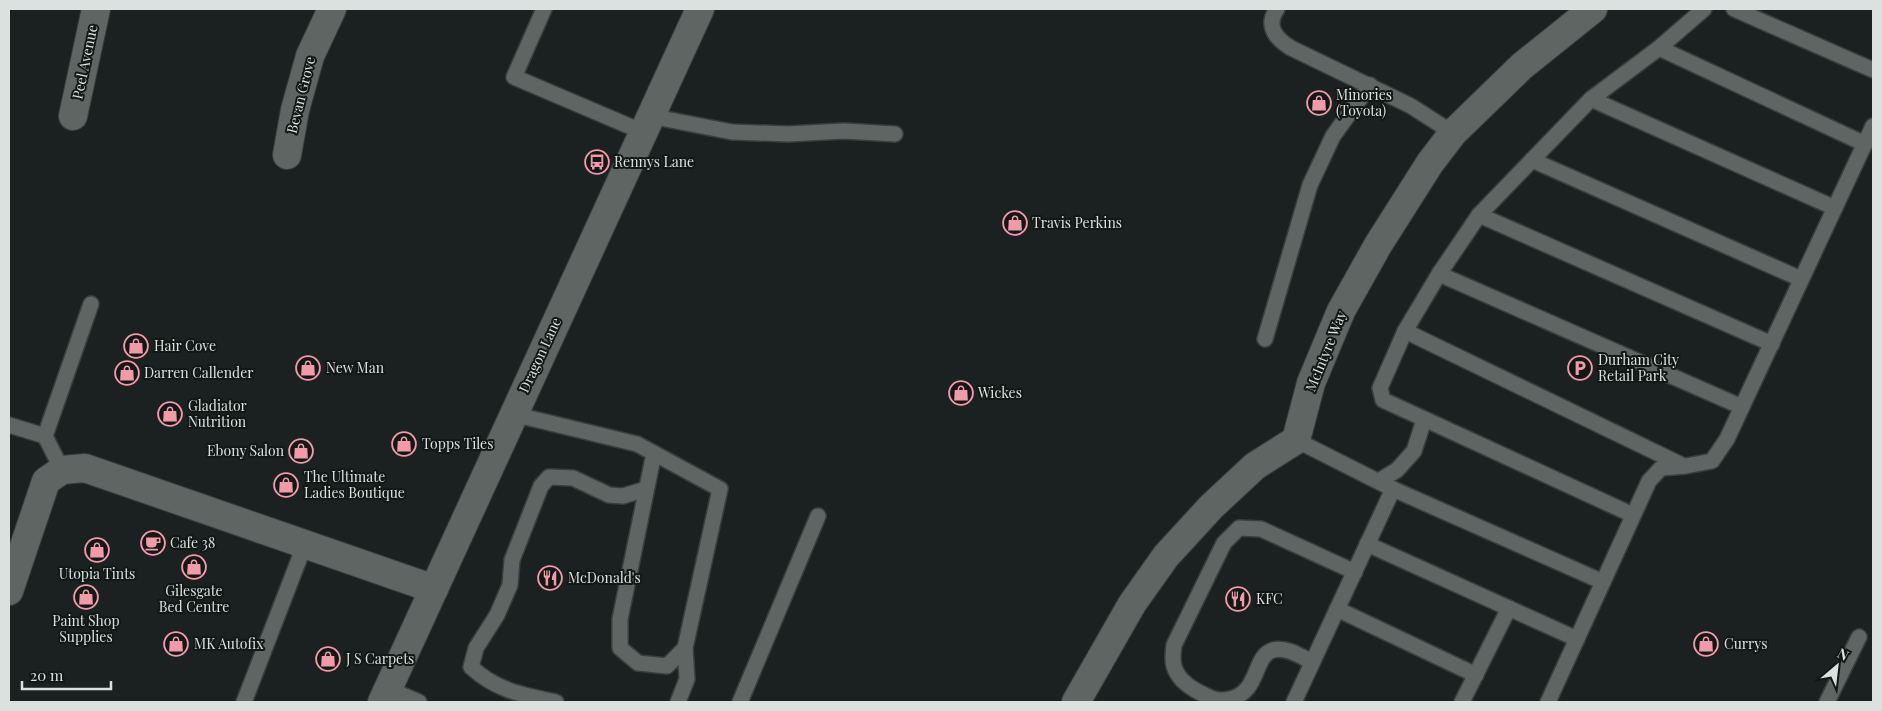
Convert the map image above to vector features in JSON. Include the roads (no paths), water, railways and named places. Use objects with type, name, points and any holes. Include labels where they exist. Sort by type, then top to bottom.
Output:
[{"type":"street","name":"Peel Avenue","points":[[73,116],[96,9]]},
{"type":"street","name":"Bevan Grove","points":[[287,155],[295,110],[310,56],[332,9]]},
{"type":"street","name":"Dragon Lane","points":[[385,696],[700,9]]},
{"type":"street","name":"McIntyre Way","points":[[1296,440],[1311,383],[1341,311],[1378,245],[1430,163],[1453,133],[1522,66],[1593,9]]},
{"type":"street","points":[[1082,700],[1132,604],[1166,556],[1211,507],[1255,466],[1296,440]]},
{"type":"street","points":[[9,590],[46,482],[62,470],[85,468],[434,589]]},
{"type":"lane","points":[[544,9],[514,77],[646,124],[732,132],[788,134],[844,131],[895,134]]},
{"type":"lane","points":[[1277,9],[1273,14],[1271,29],[1279,40],[1291,48],[1411,106],[1453,133]]},
{"type":"lane","points":[[1633,515],[1383,400],[1380,388],[1405,331],[1439,274],[1479,215],[1591,99],[1659,48],[1704,9]]},
{"type":"lane","points":[[1734,9],[1873,70]]},
{"type":"lane","points":[[1659,48],[1865,144]]},
{"type":"lane","points":[[1265,339],[1310,185],[1333,136],[1370,85]]},
{"type":"lane","points":[[1591,99],[1835,208]]},
{"type":"lane","points":[[1548,702],[1649,481],[1661,468],[1712,461],[1727,439],[1873,126]]},
{"type":"lane","points":[[1532,160],[1801,280]]},
{"type":"lane","points":[[1479,215],[1772,344]]},
{"type":"lane","points":[[1439,274],[1742,408]]},
{"type":"lane","points":[[45,436],[91,304]]},
{"type":"lane","points":[[1405,331],[1686,466]]},
{"type":"lane","points":[[513,414],[637,444],[720,489],[685,648],[687,678],[678,702]]},
{"type":"lane","points":[[1379,481],[1397,470],[1414,451],[1424,420]]},
{"type":"lane","points":[[9,424],[45,436],[62,470]]},
{"type":"lane","points":[[1296,440],[1393,489],[1603,582]]},
{"type":"lane","points":[[654,453],[620,619],[620,648],[638,663],[667,666],[685,648]]},
{"type":"lane","points":[[556,702],[509,692],[482,677],[471,667],[476,648],[497,615],[510,585],[512,560],[541,486],[549,477],[557,477],[572,478],[609,496],[623,496],[646,490]]},
{"type":"lane","points":[[1294,702],[1393,489]]},
{"type":"lane","points":[[740,702],[818,516]]},
{"type":"lane","points":[[1312,662],[1290,651],[1275,649],[1268,652],[1247,690],[1237,697],[1219,701],[1190,689],[1176,673],[1172,662],[1174,645],[1224,543],[1239,528],[1261,528],[1355,572]]},
{"type":"lane","points":[[244,702],[305,544]]},
{"type":"lane","points":[[1367,544],[1577,639]]},
{"type":"lane","points":[[1462,702],[1509,608]]},
{"type":"lane","points":[[1337,610],[1476,675]]},
{"type":"lane","points":[[1827,702],[1859,637]]},
{"type":"lane","points":[[385,696],[418,702]]},
{"type":"place","name":"Minories (Toyota)","points":[[1319,103]]},
{"type":"place","name":"Rennys Lane","points":[[597,162]]},
{"type":"place","name":"Travis Perkins","points":[[1015,223]]},
{"type":"place","name":"Hair Cove","points":[[136,346]]},
{"type":"place","name":"New Man","points":[[308,368]]},
{"type":"place","name":"Durham City Retail Park","points":[[1580,368]]},
{"type":"place","name":"Darren Callender","points":[[127,373]]},
{"type":"place","name":"Wickes","points":[[961,393]]},
{"type":"place","name":"Gladiator Nutrition","points":[[170,414]]},
{"type":"place","name":"Topps Tiles","points":[[404,444]]},
{"type":"place","name":"Ebony Salon","points":[[301,451]]},
{"type":"place","name":"The Ultimate Ladies Boutique","points":[[286,485]]},
{"type":"place","name":"Cafe 38","points":[[153,543]]},
{"type":"place","name":"Utopia Tints","points":[[97,550]]},
{"type":"place","name":"Gilesgate Bed Centre","points":[[194,567]]},
{"type":"place","name":"McDonald's","points":[[550,578]]},
{"type":"place","name":"Paint Shop Supplies","points":[[86,597]]},
{"type":"place","name":"KFC","points":[[1238,599]]},
{"type":"place","name":"MK Autofix","points":[[176,644]]},
{"type":"place","name":"Currys","points":[[1706,644]]},
{"type":"place","name":"J S Carpets","points":[[328,659]]}]
